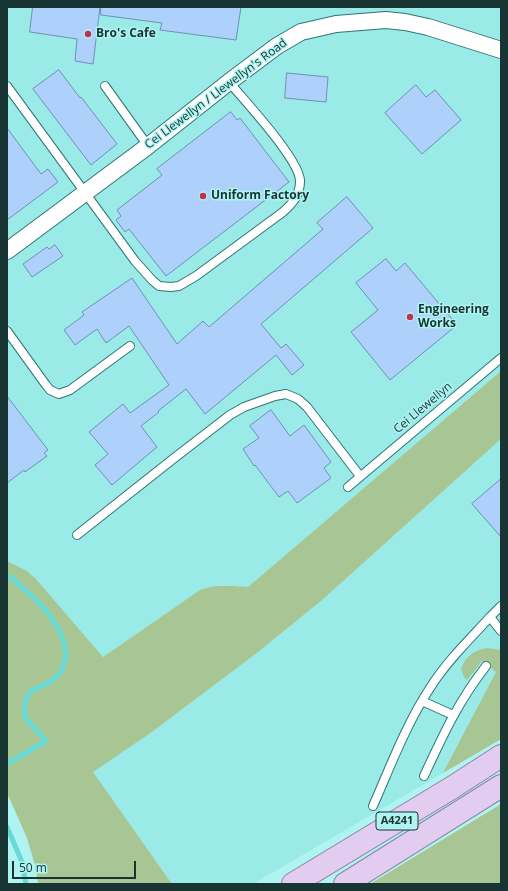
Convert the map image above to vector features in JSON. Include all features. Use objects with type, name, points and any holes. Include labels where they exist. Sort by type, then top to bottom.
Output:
[{"type":"main road","name":"A4241","points":[[293,884],[453,787],[501,756]]},
{"type":"main road","name":"A4241","points":[[344,884],[501,786]]},
{"type":"street","name":"Cei Llewellyn / Llewellyn's Road","points":[[7,251],[148,146],[277,46],[300,32],[322,26],[386,20],[428,27],[501,50]]},
{"type":"lane","points":[[7,86],[135,261],[152,280],[159,286],[165,287],[179,286],[196,276],[283,212],[292,204],[297,196],[300,179],[290,156],[229,82]]},
{"type":"lane","points":[[105,86],[148,146]]},
{"type":"lane","points":[[7,331],[46,385],[55,393],[59,394],[70,390],[130,346]]},
{"type":"lane","name":"Cei Llewellyn","points":[[348,487],[501,358]]},
{"type":"lane","points":[[77,535],[230,415],[250,404],[275,396],[290,394],[302,403],[360,476]]},
{"type":"lane","points":[[373,806],[422,701],[444,668],[501,606]]},
{"type":"lane","points":[[490,617],[501,631]]},
{"type":"lane","points":[[424,776],[453,715],[469,688],[486,666]]},
{"type":"lane","points":[[422,701],[453,715]]},
{"type":"shaded area","points":[[7,7],[501,7],[501,371],[248,587],[223,585],[200,590],[103,657],[36,579],[27,571],[7,561]]},
{"type":"shaded area","points":[[501,439],[501,739],[253,884],[172,884],[92,772],[152,732],[258,652],[321,601]]},
{"type":"green space","points":[[501,371],[501,439],[321,601],[258,652],[152,732],[93,772],[172,884],[38,884],[36,869],[27,838],[7,793],[7,561],[27,571],[36,579],[103,657],[200,590],[218,586],[248,587]]},
{"type":"green space","points":[[487,648],[501,650],[501,739],[443,773],[496,672],[482,661],[467,680],[461,669],[465,661],[474,652]]},
{"type":"green space","points":[[501,804],[501,884],[370,884]]},
{"type":"building","points":[[33,7],[100,7],[93,64],[75,61],[77,39],[30,32]]},
{"type":"building","points":[[101,7],[241,7],[236,40],[160,30],[162,23],[101,15]]},
{"type":"building","points":[[59,70],[117,144],[91,165],[33,89]]},
{"type":"building","points":[[287,73],[328,77],[326,102],[285,98]]},
{"type":"building","points":[[416,85],[426,97],[435,90],[461,120],[422,154],[385,113]]},
{"type":"building","name":"Uniform Factory","points":[[231,112],[237,120],[240,118],[289,182],[166,276],[129,229],[125,232],[116,220],[121,216],[117,210],[162,175],[157,169]]},
{"type":"building","points":[[7,128],[41,174],[48,169],[58,182],[7,220]]},
{"type":"building","points":[[347,197],[373,228],[261,324],[281,348],[286,344],[304,365],[292,375],[276,355],[205,414],[186,389],[141,426],[157,447],[112,485],[95,465],[108,454],[89,432],[123,404],[130,413],[169,385],[129,326],[106,343],[97,329],[75,345],[64,330],[84,315],[82,312],[132,278],[177,344],[203,321],[209,327],[323,229],[317,223]]},
{"type":"building","points":[[55,245],[63,256],[32,277],[23,264],[47,247],[49,249]]},
{"type":"building","name":"Engineering Works","points":[[386,259],[396,271],[405,263],[457,325],[390,380],[351,332],[378,310],[356,283]]},
{"type":"building","points":[[7,396],[48,450],[44,453],[47,456],[25,472],[24,470],[7,483]]},
{"type":"building","points":[[271,410],[290,436],[304,425],[331,462],[324,468],[331,478],[297,503],[288,491],[279,497],[255,465],[254,466],[243,449],[259,438],[250,426]]},
{"type":"building","points":[[501,479],[501,537],[472,504]]},
{"type":"waterway","points":[[7,575],[32,596],[50,616],[63,639],[65,651],[64,663],[59,674],[47,684],[30,692],[25,706],[25,718],[46,741],[7,764]]},
{"type":"waterway","points":[[7,827],[22,862],[26,884]]},
{"type":"place","name":"Bro's Cafe","points":[[88,34]]},
{"type":"place","name":"Uniform Factory","points":[[203,196]]},
{"type":"place","name":"Engineering Works","points":[[410,317]]}]
